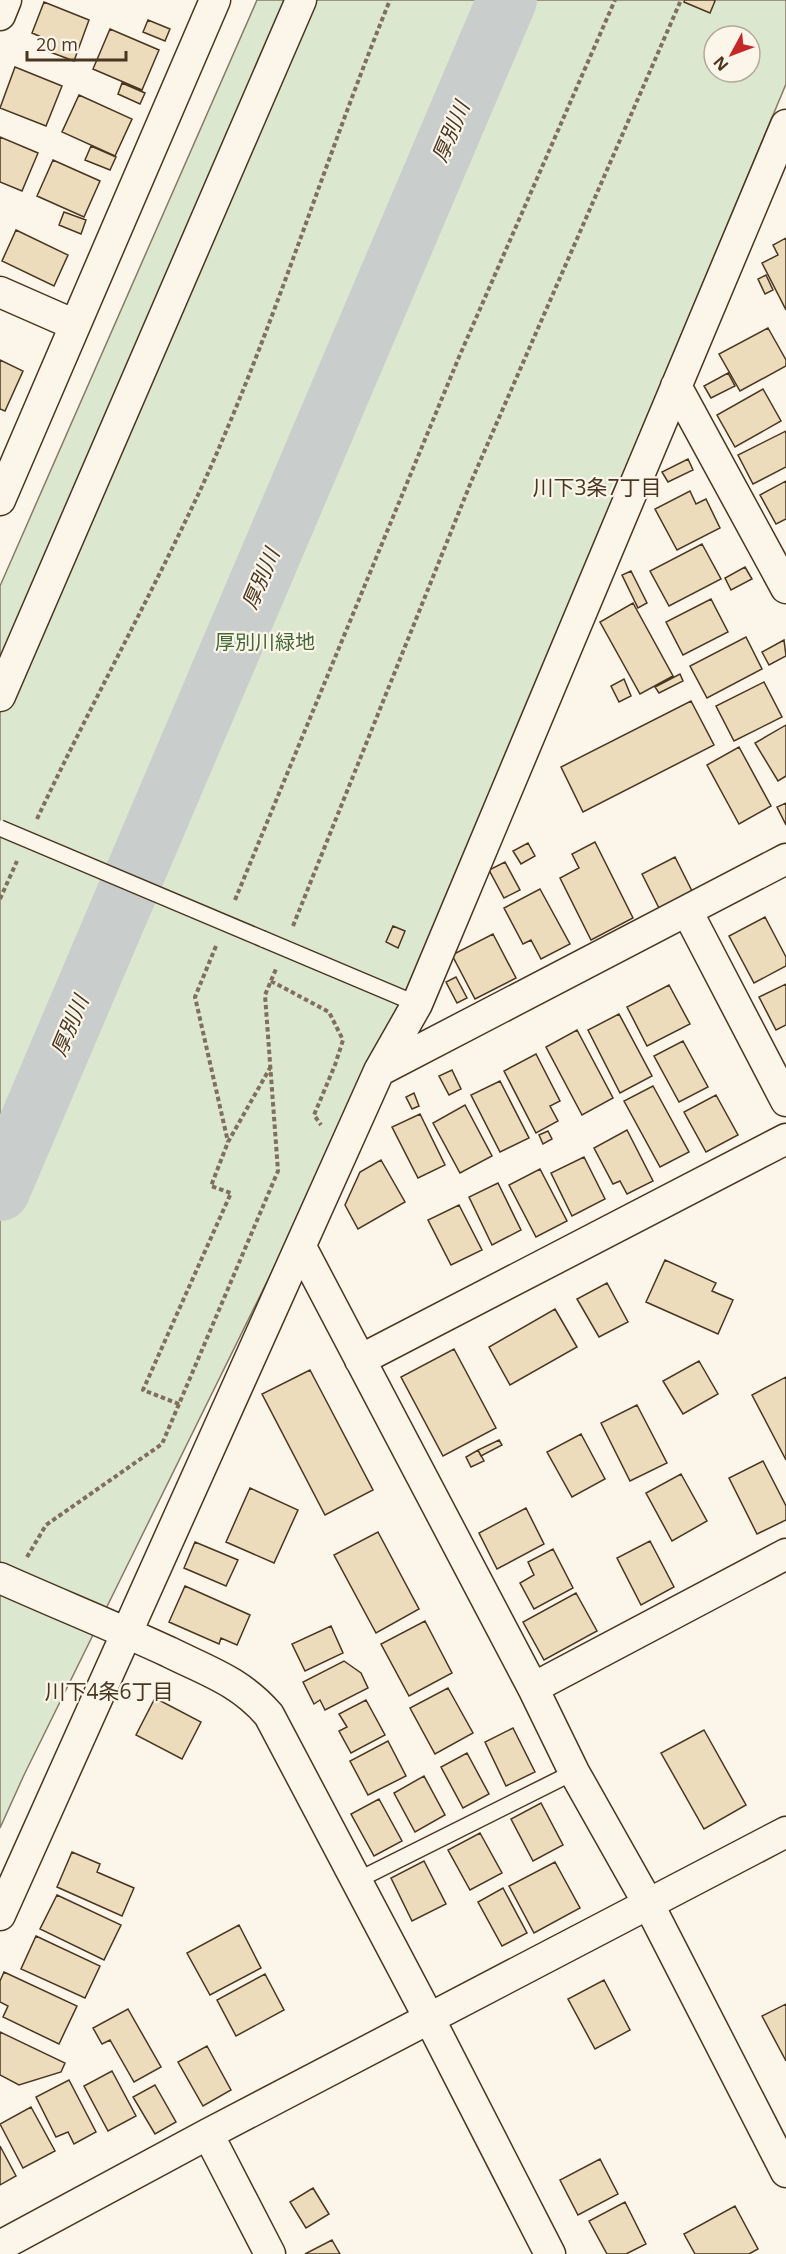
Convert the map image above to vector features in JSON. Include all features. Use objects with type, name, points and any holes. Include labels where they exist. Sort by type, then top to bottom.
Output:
[{"type":"street","points":[[0,15],[6,0]]},
{"type":"street","points":[[0,500],[215,0]]},
{"type":"street","points":[[0,696],[300,0]]},
{"type":"street","points":[[0,1915],[379,1071],[417,1004],[786,125]]},
{"type":"street","points":[[0,292],[75,325]]},
{"type":"street","points":[[676,386],[786,588]]},
{"type":"street","points":[[379,1071],[786,860]]},
{"type":"street","points":[[687,911],[786,1101]]},
{"type":"street","points":[[360,1360],[786,1139]]},
{"type":"street","points":[[301,1247],[533,1688],[574,1772],[649,1905],[786,2172]]},
{"type":"street","points":[[533,1688],[786,1554]]},
{"type":"street","points":[[6,1581],[127,1632],[239,1686],[256,1700],[268,1715],[550,2254]]},
{"type":"street","points":[[0,2246],[208,2134],[786,1832]]},
{"type":"street","points":[[208,2134],[270,2254]]},
{"type":"lane","points":[[0,828],[417,1004]]},
{"type":"lane","points":[[356,1881],[574,1772]]},
{"type":"path","points":[[35,824],[204,482],[277,305],[354,88],[390,0]]},
{"type":"path","points":[[231,909],[459,357],[615,0]]},
{"type":"path","points":[[6,1581],[46,1525],[162,1444],[278,1171],[265,995],[471,482],[681,0]]},
{"type":"path","points":[[0,899],[20,856]]},
{"type":"path","points":[[218,942],[195,997],[228,1142]]},
{"type":"path","points":[[271,981],[329,1012],[343,1041],[314,1115],[325,1131],[344,1149]]},
{"type":"path","points":[[179,1404],[143,1390],[231,1193],[211,1186],[228,1142],[270,1067]]},
{"type":"green space","name":"厚別川緑地","points":[[257,0],[786,0],[786,84],[390,1032],[0,1828],[0,586]]},
{"type":"building","points":[[685,0],[715,1],[710,13],[684,2]]},
{"type":"building","points":[[44,2],[89,20],[74,61],[42,49],[46,39],[32,33]]},
{"type":"building","points":[[148,20],[170,29],[165,41],[143,32]]},
{"type":"building","points":[[110,29],[159,50],[142,90],[93,69]]},
{"type":"building","points":[[15,67],[62,86],[46,126],[0,108]]},
{"type":"building","points":[[122,83],[145,93],[140,104],[118,94]]},
{"type":"building","points":[[79,95],[132,119],[115,156],[62,132]]},
{"type":"building","points":[[0,137],[38,153],[22,191],[0,182]]},
{"type":"building","points":[[91,146],[116,157],[110,170],[85,160]]},
{"type":"building","points":[[53,160],[100,181],[84,217],[37,196]]},
{"type":"building","points":[[64,212],[86,220],[81,234],[59,225]]},
{"type":"building","points":[[16,230],[68,255],[54,286],[2,261]]},
{"type":"building","points":[[786,238],[786,310],[762,263],[778,255],[773,245]]},
{"type":"building","points":[[766,275],[773,290],[765,294],[758,279]]},
{"type":"building","points":[[768,328],[786,360],[786,366],[740,391],[719,354]]},
{"type":"building","points":[[0,360],[23,371],[5,411],[0,409]]},
{"type":"building","points":[[728,373],[735,386],[711,398],[704,386]]},
{"type":"building","points":[[763,389],[781,421],[735,447],[717,415]]},
{"type":"building","points":[[786,431],[786,467],[753,484],[738,455]]},
{"type":"building","points":[[688,459],[693,470],[668,482],[662,472]]},
{"type":"building","points":[[786,481],[786,519],[776,524],[760,495]]},
{"type":"building","points":[[690,491],[696,504],[706,499],[720,528],[677,550],[655,509]]},
{"type":"building","points":[[702,544],[721,579],[669,606],[650,571]]},
{"type":"building","points":[[745,567],[752,579],[731,590],[725,578]]},
{"type":"building","points":[[631,571],[647,603],[638,608],[622,575]]},
{"type":"building","points":[[711,599],[728,632],[683,655],[666,622]]},
{"type":"building","points":[[633,603],[673,676],[640,694],[600,622]]},
{"type":"building","points":[[746,637],[762,669],[707,698],[690,666]]},
{"type":"building","points":[[784,640],[786,656],[769,665],[762,652]]},
{"type":"building","points":[[680,674],[683,681],[659,693],[655,687]]},
{"type":"building","points":[[624,679],[631,696],[619,702],[611,686]]},
{"type":"building","points":[[764,682],[782,717],[734,741],[716,706]]},
{"type":"building","points":[[691,701],[714,745],[583,812],[561,767]]},
{"type":"building","points":[[786,725],[786,776],[778,781],[755,743]]},
{"type":"building","points":[[739,747],[771,806],[739,824],[707,765]]},
{"type":"building","points":[[786,803],[786,825],[777,807]]},
{"type":"building","points":[[595,842],[633,918],[591,940],[560,878],[579,868],[572,854]]},
{"type":"building","points":[[528,843],[535,856],[521,864],[513,851]]},
{"type":"building","points":[[675,857],[694,895],[661,912],[642,874]]},
{"type":"building","points":[[505,862],[520,890],[504,898],[489,870]]},
{"type":"building","points":[[540,889],[570,944],[541,959],[531,940],[523,944],[504,908]]},
{"type":"building","points":[[765,917],[786,957],[786,966],[754,983],[729,936]]},
{"type":"building","points":[[393,926],[405,931],[398,948],[386,942]]},
{"type":"building","points":[[493,934],[516,978],[475,999],[452,955]]},
{"type":"building","points":[[456,977],[467,998],[457,1003],[446,982]]},
{"type":"building","points":[[786,984],[786,1025],[776,1030],[759,997]]},
{"type":"building","points":[[669,985],[690,1024],[647,1046],[627,1007]]},
{"type":"building","points":[[619,1014],[652,1076],[620,1093],[588,1030]]},
{"type":"building","points":[[577,1030],[613,1098],[582,1115],[546,1047]]},
{"type":"building","points":[[683,1041],[708,1087],[679,1102],[654,1056]]},
{"type":"building","points":[[536,1054],[560,1101],[550,1106],[558,1121],[536,1133],[504,1071]]},
{"type":"building","points":[[452,1070],[461,1089],[449,1095],[439,1076]]},
{"type":"building","points":[[500,1081],[529,1138],[500,1152],[471,1095]]},
{"type":"building","points":[[653,1086],[689,1152],[660,1167],[624,1101]]},
{"type":"building","points":[[414,1093],[419,1106],[412,1109],[406,1097]]},
{"type":"building","points":[[716,1095],[738,1135],[706,1152],[684,1112]]},
{"type":"building","points":[[465,1105],[492,1156],[460,1173],[433,1123]]},
{"type":"building","points":[[420,1114],[445,1165],[418,1178],[392,1127]]},
{"type":"building","points":[[627,1130],[653,1181],[627,1194],[620,1181],[613,1184],[594,1148]]},
{"type":"building","points":[[548,1131],[552,1139],[543,1144],[539,1135]]},
{"type":"building","points":[[584,1157],[605,1199],[572,1216],[551,1173]]},
{"type":"building","points":[[381,1160],[405,1202],[358,1229],[345,1205],[360,1172]]},
{"type":"building","points":[[540,1169],[567,1221],[536,1237],[509,1185]]},
{"type":"building","points":[[498,1183],[521,1230],[492,1245],[469,1197]]},
{"type":"building","points":[[459,1205],[482,1250],[451,1265],[428,1220]]},
{"type":"building","points":[[665,1260],[716,1283],[712,1291],[733,1300],[718,1334],[646,1302]]},
{"type":"building","points":[[607,1283],[628,1322],[599,1337],[577,1299]]},
{"type":"building","points":[[555,1309],[577,1347],[510,1385],[489,1347]]},
{"type":"building","points":[[454,1349],[496,1428],[443,1456],[401,1377]]},
{"type":"building","points":[[699,1361],[718,1394],[683,1414],[663,1381]]},
{"type":"building","points":[[310,1370],[373,1490],[325,1515],[262,1394]]},
{"type":"building","points":[[786,1377],[786,1460],[752,1395]]},
{"type":"building","points":[[637,1405],[667,1463],[630,1481],[601,1423]]},
{"type":"building","points":[[581,1434],[605,1479],[572,1497],[547,1452]]},
{"type":"building","points":[[499,1440],[502,1445],[481,1456],[478,1450]]},
{"type":"building","points":[[478,1450],[484,1461],[471,1467],[466,1457]]},
{"type":"building","points":[[763,1461],[786,1506],[786,1520],[757,1534],[729,1478]]},
{"type":"building","points":[[681,1474],[707,1521],[672,1541],[646,1493]]},
{"type":"building","points":[[250,1488],[298,1510],[274,1563],[226,1542]]},
{"type":"building","points":[[526,1508],[544,1544],[497,1569],[479,1533]]},
{"type":"building","points":[[378,1532],[419,1609],[376,1633],[334,1555]]},
{"type":"building","points":[[650,1541],[674,1587],[641,1605],[617,1558]]},
{"type":"building","points":[[195,1542],[238,1560],[226,1586],[184,1568]]},
{"type":"building","points":[[553,1549],[573,1588],[534,1609],[520,1583],[534,1575],[528,1562]]},
{"type":"building","points":[[185,1586],[250,1615],[237,1645],[221,1638],[219,1644],[169,1622]]},
{"type":"building","points":[[576,1593],[597,1631],[544,1660],[523,1622]]},
{"type":"building","points":[[425,1621],[452,1673],[409,1696],[381,1644]]},
{"type":"building","points":[[331,1626],[343,1653],[305,1671],[292,1644]]},
{"type":"building","points":[[344,1661],[361,1673],[368,1688],[325,1710],[320,1700],[314,1704],[303,1682]]},
{"type":"building","points":[[448,1688],[473,1733],[435,1754],[410,1708]]},
{"type":"building","points":[[155,1698],[201,1722],[182,1759],[136,1735]]},
{"type":"building","points":[[366,1700],[385,1735],[351,1753],[339,1731],[347,1727],[339,1714]]},
{"type":"building","points":[[513,1728],[535,1772],[506,1786],[485,1742]]},
{"type":"building","points":[[704,1730],[746,1805],[704,1829],[661,1753]]},
{"type":"building","points":[[388,1741],[406,1776],[368,1795],[350,1761]]},
{"type":"building","points":[[467,1753],[489,1794],[463,1808],[441,1767]]},
{"type":"building","points":[[424,1776],[445,1815],[415,1832],[394,1793]]},
{"type":"building","points":[[379,1799],[402,1841],[374,1856],[351,1814]]},
{"type":"building","points":[[541,1803],[563,1845],[533,1861],[511,1819]]},
{"type":"building","points":[[480,1833],[502,1873],[470,1890],[448,1850]]},
{"type":"building","points":[[72,1852],[100,1864],[97,1872],[134,1888],[122,1916],[57,1887]]},
{"type":"building","points":[[424,1861],[446,1904],[412,1921],[391,1878]]},
{"type":"building","points":[[555,1862],[580,1908],[534,1933],[509,1886]]},
{"type":"building","points":[[503,1888],[527,1933],[502,1946],[478,1902]]},
{"type":"building","points":[[57,1895],[121,1925],[104,1960],[40,1929]]},
{"type":"building","points":[[239,1925],[261,1968],[210,1995],[187,1953]]},
{"type":"building","points":[[36,1936],[100,1966],[85,1998],[21,1969]]},
{"type":"building","points":[[4,1972],[77,2006],[59,2044],[3,2017],[8,2006],[0,2002],[0,1981]]},
{"type":"building","points":[[265,1974],[284,2010],[236,2036],[217,2000]]},
{"type":"building","points":[[604,1980],[630,2030],[595,2049],[568,1999]]},
{"type":"building","points":[[786,2004],[786,2061],[762,2016]]},
{"type":"building","points":[[128,2009],[161,2067],[134,2082],[110,2040],[102,2044],[93,2028]]},
{"type":"building","points":[[0,2032],[65,2063],[61,2072],[19,2085],[0,2075]]},
{"type":"building","points":[[207,2046],[231,2090],[203,2106],[178,2062]]},
{"type":"building","points":[[112,2071],[136,2116],[108,2131],[84,2086]]},
{"type":"building","points":[[69,2080],[96,2132],[74,2144],[68,2132],[56,2137],[36,2097]]},
{"type":"building","points":[[155,2085],[176,2122],[155,2134],[133,2097]]},
{"type":"building","points":[[31,2107],[55,2151],[23,2168],[0,2124]]},
{"type":"building","points":[[0,2146],[16,2176],[0,2185]]},
{"type":"building","points":[[600,2159],[618,2194],[578,2215],[560,2180]]},
{"type":"building","points":[[313,2188],[329,2214],[306,2228],[290,2202]]},
{"type":"building","points":[[625,2202],[646,2244],[626,2254],[607,2254],[589,2221]]},
{"type":"building","points":[[735,2206],[758,2249],[749,2254],[695,2254],[684,2234]]},
{"type":"building","points":[[332,2240],[340,2254],[305,2254]]},
{"type":"waterway","name":"厚別川","points":[[0,1191],[507,0]]},
{"type":"district","name":"川下3条7丁目","points":[[597,488]]},
{"type":"district","name":"川下4条6丁目","points":[[109,1692]]}]
